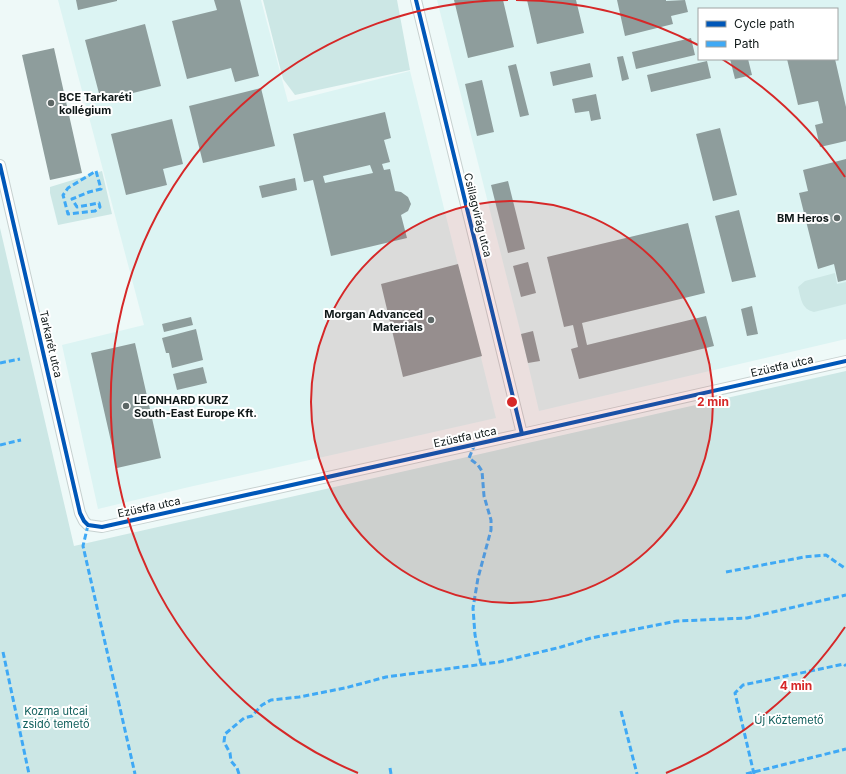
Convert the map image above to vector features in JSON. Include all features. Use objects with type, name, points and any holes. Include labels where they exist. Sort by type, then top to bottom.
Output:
[{"type":"street","name":"Csillagvirág utca","points":[[416,0],[522,434]]},
{"type":"street","name":"Tarkarét utca","points":[[0,166],[80,513],[88,526]]},
{"type":"street","name":"Ezüstfa utca","points":[[88,526],[102,527],[846,361]]},
{"type":"shaded area","points":[[58,0],[261,0],[288,102],[410,71],[496,418],[98,509],[62,345],[144,325]]},
{"type":"shaded area","points":[[437,0],[846,0],[846,339],[539,411]]},
{"type":"green space","points":[[263,0],[397,0],[410,70],[295,95],[283,79]]},
{"type":"green space","points":[[102,171],[112,214],[58,225],[50,193],[50,187]]},
{"type":"green space","points":[[0,228],[74,546],[846,371],[846,774],[0,774]]},
{"type":"green space","points":[[835,273],[837,284],[846,282],[846,304],[814,312],[810,311],[802,302],[798,287],[805,281]]},
{"type":"building","points":[[76,0],[117,0],[117,1],[78,10]]},
{"type":"building","points":[[214,0],[240,0],[259,76],[235,82],[231,68],[187,79],[172,21],[217,10]]},
{"type":"building","points":[[454,0],[503,0],[514,47],[468,58]]},
{"type":"building","points":[[527,0],[576,0],[584,33],[537,44]]},
{"type":"building","points":[[617,0],[685,0],[688,12],[671,16],[673,24],[625,36]]},
{"type":"building","points":[[145,24],[161,86],[101,101],[85,40]]},
{"type":"building","points":[[691,38],[695,55],[636,69],[632,52]]},
{"type":"building","points":[[54,48],[82,173],[50,180],[22,55]]},
{"type":"building","points":[[623,56],[629,79],[622,81],[617,57]]},
{"type":"building","points":[[730,60],[748,60],[752,75],[735,79]]},
{"type":"building","points":[[787,60],[835,60],[846,107],[846,141],[820,147],[815,125],[823,123],[818,101],[798,105]]},
{"type":"building","points":[[707,61],[711,78],[651,92],[647,75]]},
{"type":"building","points":[[590,63],[593,77],[553,86],[550,72]]},
{"type":"building","points":[[516,64],[529,115],[520,117],[508,66]]},
{"type":"building","points":[[482,80],[494,132],[477,136],[465,84]]},
{"type":"building","points":[[261,88],[275,146],[203,163],[189,106]]},
{"type":"building","points":[[596,94],[601,119],[591,121],[589,111],[575,113],[572,99]]},
{"type":"building","points":[[385,112],[391,138],[384,140],[390,162],[382,164],[384,170],[390,169],[395,191],[401,192],[408,197],[411,204],[408,211],[401,215],[407,238],[331,256],[313,180],[304,182],[293,134]],"holes":[[[370,165],[373,173],[325,183],[323,176]]]},
{"type":"building","points":[[172,119],[183,164],[163,169],[167,185],[126,195],[111,134]]},
{"type":"building","points":[[720,128],[737,195],[713,201],[696,134]]},
{"type":"building","points":[[846,159],[846,280],[838,282],[834,264],[818,269],[799,193],[808,191],[803,170]]},
{"type":"building","points":[[295,178],[297,190],[262,198],[259,186]]},
{"type":"building","points":[[508,181],[525,249],[508,253],[491,185]]},
{"type":"building","points":[[739,210],[756,277],[732,282],[715,216]]},
{"type":"building","points":[[688,223],[705,293],[582,323],[587,345],[706,316],[714,346],[579,379],[571,349],[578,347],[573,325],[564,327],[547,257]]},
{"type":"building","points":[[528,262],[536,293],[521,297],[513,266]]},
{"type":"building","name":"Morgan Advanced Materials","points":[[458,264],[482,356],[403,377],[381,284]]},
{"type":"building","points":[[752,306],[758,334],[747,336],[741,309]]},
{"type":"building","points":[[191,317],[193,325],[164,332],[162,324]]},
{"type":"building","points":[[196,329],[203,360],[172,368],[169,353],[166,353],[162,338]]},
{"type":"building","points":[[533,331],[540,361],[528,363],[521,334]]},
{"type":"building","name":"LEONHARD KURZ South-East Europe Kft.","points":[[135,343],[161,458],[117,468],[91,353]]},
{"type":"building","points":[[203,367],[207,383],[177,390],[173,374]]},
{"type":"marked path","points":[[96,171],[101,189],[72,199],[77,207],[99,203],[100,207],[95,211],[68,214],[63,195],[68,188],[96,171]]},
{"type":"marked path","points":[[0,363],[20,359]]},
{"type":"marked path","points":[[0,445],[21,440]]},
{"type":"marked path","points":[[475,444],[469,458],[478,465],[482,471],[484,496],[491,520],[491,530],[478,578],[473,608],[475,635],[481,664]]},
{"type":"marked path","points":[[88,525],[83,546],[135,774]]},
{"type":"marked path","points":[[726,572],[804,557],[826,555],[846,569]]},
{"type":"marked path","points":[[239,774],[237,768],[231,761],[230,753],[224,742],[225,734],[244,718],[252,716],[262,705],[271,700],[299,697],[345,688],[386,677],[499,662],[591,638],[677,621],[747,618],[846,595]]},
{"type":"marked path","points":[[3,652],[29,774]]},
{"type":"marked path","points":[[754,774],[735,693],[743,685],[844,664],[846,666]]},
{"type":"marked path","points":[[621,711],[637,774]]},
{"type":"marked path","points":[[746,774],[846,749]]},
{"type":"marked path","points":[[390,768],[391,774]]},
{"type":"cycle path","points":[[416,0],[522,434]]},
{"type":"cycle path","points":[[0,165],[80,513],[88,525],[102,527],[846,361]]},
{"type":"place","name":"BCE Tarkaréti kollégium","points":[[51,103]]},
{"type":"place","name":"BM Heros","points":[[837,218]]},
{"type":"place","name":"Morgan Advanced Materials","points":[[431,320]]},
{"type":"place","name":"LEONHARD KURZ South-East Europe Kft.","points":[[126,406]]},
{"type":"park label","name":"Kozma utcai zsidó temető","points":[[56,717]]},
{"type":"park label","name":"Új Köztemető","points":[[789,720]]}]
